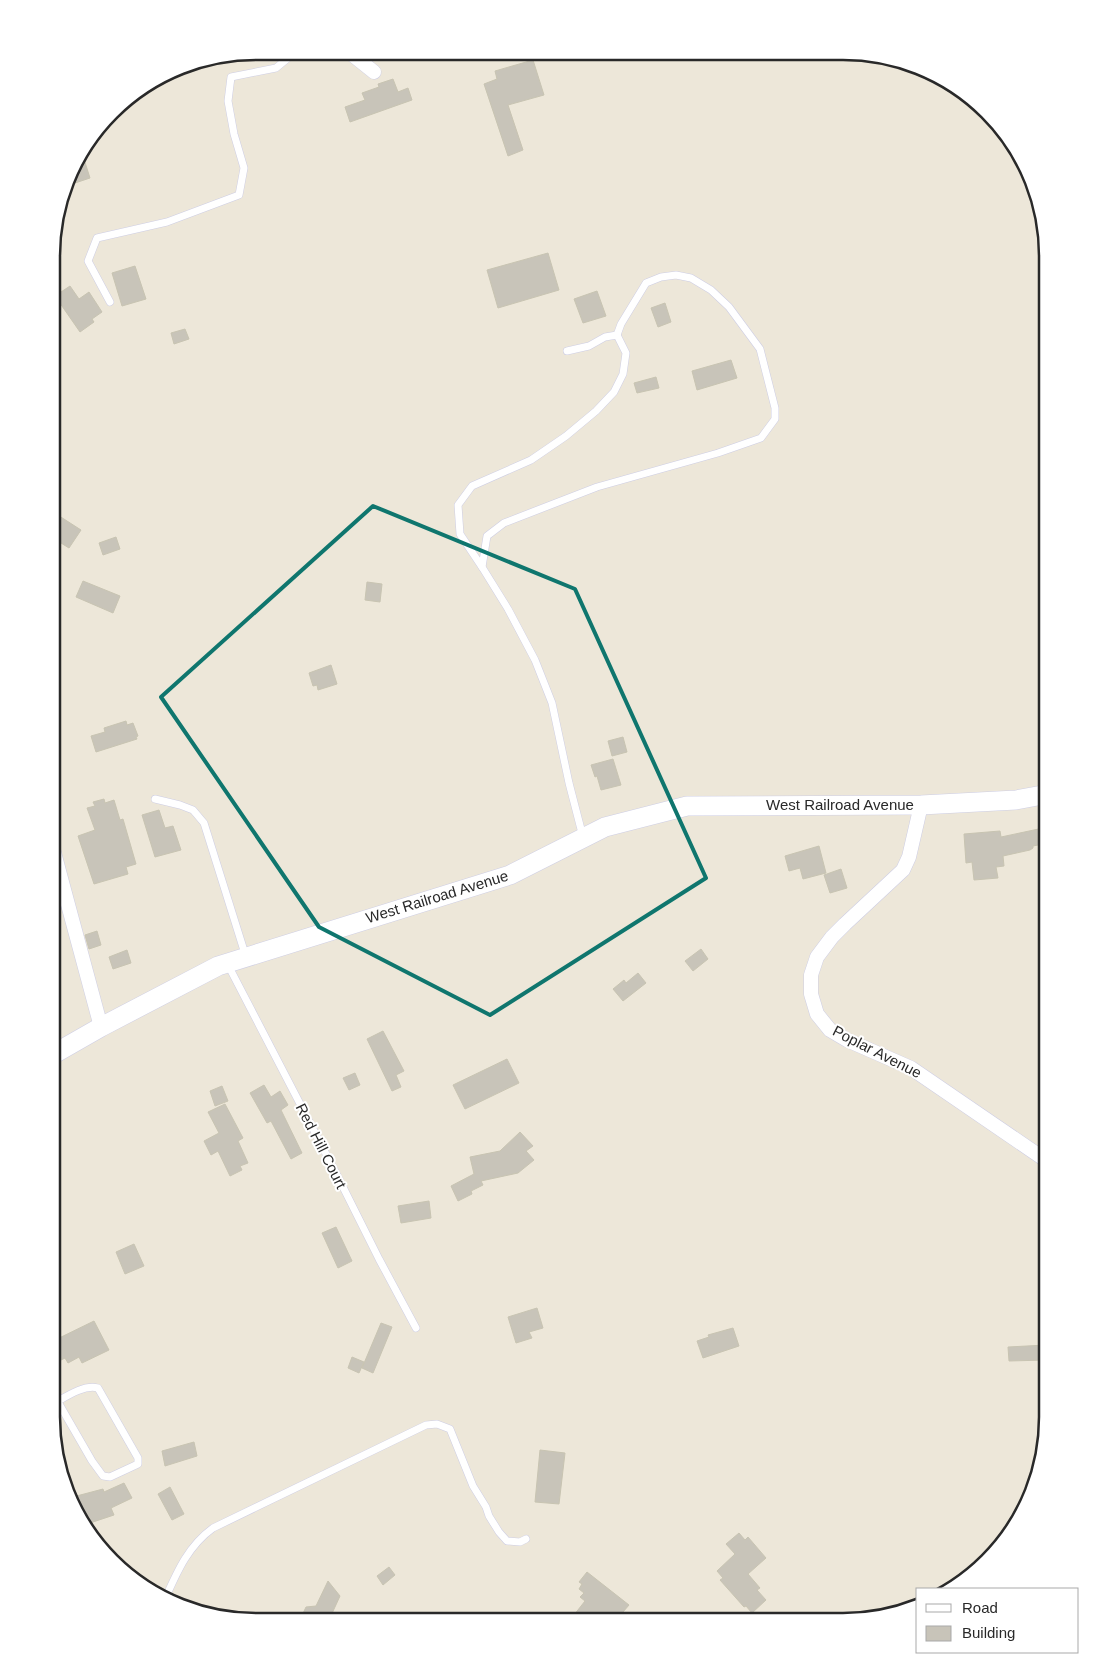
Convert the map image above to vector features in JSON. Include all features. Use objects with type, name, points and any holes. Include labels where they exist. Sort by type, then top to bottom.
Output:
[{"type":"main road","name":"West Railroad Avenue","points":[[60,1050],[100,1027],[218,966],[510,876],[583,837],[606,827],[687,806],[921,805],[1016,800],[1039,796]]},
{"type":"street","points":[[359,60],[374,72]]},
{"type":"street","name":"Poplar Avenue","points":[[921,805],[909,857],[904,870],[845,924],[832,937],[817,957],[811,975],[811,994],[817,1014],[830,1030],[846,1040],[911,1068],[1039,1156]]},
{"type":"street","points":[[60,876],[100,1027]]},
{"type":"lane","points":[[110,302],[88,260],[97,238],[167,222],[239,195],[244,168],[234,134],[228,101],[231,77],[276,68],[286,60]]},
{"type":"lane","points":[[482,567],[487,536],[504,523],[597,487],[718,453],[761,438],[775,419],[775,408],[760,349],[723,302],[711,290],[691,278],[676,275],[661,277],[646,283],[621,324],[617,335],[626,353],[623,374],[614,392],[596,412],[566,436],[531,460],[472,486],[458,505],[460,534],[508,609],[535,660],[552,703],[583,837]]},
{"type":"lane","points":[[567,351],[588,346],[605,337],[617,335]]},
{"type":"lane","points":[[154,799],[193,810],[204,823],[246,957]]},
{"type":"lane","name":"Red Hill Court","points":[[226,963],[416,1328]]},
{"type":"lane","points":[[60,1401],[89,1387],[98,1388],[138,1458],[138,1464],[110,1477],[103,1476],[60,1413]]},
{"type":"lane","points":[[168,1592],[179,1567],[193,1546],[213,1528],[426,1425],[437,1424],[450,1429],[473,1486],[499,1532],[508,1541],[520,1542],[526,1539]]},
{"type":"highlighted area","points":[[373,506],[575,589],[706,878],[490,1015],[319,927],[161,697]]},
{"type":"building","points":[[533,60],[544,95],[508,105],[523,150],[508,156],[484,84],[497,79],[495,71]]},
{"type":"building","points":[[393,79],[398,92],[408,88],[412,100],[350,122],[345,107],[365,100],[362,93],[379,87],[378,84]]},
{"type":"building","points":[[84,161],[90,178],[74,183]]},
{"type":"building","points":[[548,253],[559,290],[498,308],[487,270]]},
{"type":"building","points":[[135,266],[146,299],[122,306],[112,273]]},
{"type":"building","points":[[70,286],[79,299],[89,292],[102,312],[92,319],[94,322],[80,332],[60,303],[60,293]]},
{"type":"building","points":[[597,291],[606,316],[583,323],[574,299]]},
{"type":"building","points":[[665,303],[671,322],[658,327],[651,308]]},
{"type":"building","points":[[185,329],[189,339],[174,344],[171,333]]},
{"type":"building","points":[[731,360],[737,378],[697,390],[692,371]]},
{"type":"building","points":[[656,377],[659,388],[637,393],[634,383]]},
{"type":"building","points":[[60,516],[81,530],[69,548],[60,542]]},
{"type":"building","points":[[116,537],[120,549],[103,555],[99,543]]},
{"type":"building","points":[[83,581],[120,596],[113,613],[76,597]]},
{"type":"building","points":[[367,582],[382,584],[380,602],[365,600]]},
{"type":"building","points":[[331,665],[337,684],[318,690],[317,685],[313,686],[309,673]]},
{"type":"building","points":[[126,721],[127,725],[133,723],[138,736],[136,737],[137,739],[96,752],[91,736],[105,732],[104,728]]},
{"type":"building","points":[[623,737],[627,752],[612,756],[608,741]]},
{"type":"building","points":[[613,759],[621,785],[601,790],[591,765]]},
{"type":"building","points":[[104,799],[105,803],[114,800],[120,820],[123,819],[136,864],[126,867],[128,874],[94,884],[78,836],[95,830],[87,808],[95,806],[93,802]]},
{"type":"building","points":[[159,810],[165,828],[173,826],[181,850],[155,857],[142,815]]},
{"type":"building","points":[[1039,829],[1039,845],[1033,846],[1030,850],[1003,856],[1004,866],[996,867],[998,878],[974,880],[972,862],[966,863],[964,834],[1000,831],[1001,837]]},
{"type":"building","points":[[819,846],[826,873],[803,879],[800,868],[789,871],[785,856]]},
{"type":"building","points":[[841,869],[847,888],[830,893],[824,875]]},
{"type":"building","points":[[97,931],[101,945],[89,949],[85,935]]},
{"type":"building","points":[[701,949],[708,959],[693,971],[685,961]]},
{"type":"building","points":[[127,950],[131,963],[113,969],[109,957]]},
{"type":"building","points":[[638,973],[646,983],[623,1001],[613,989],[624,980],[626,983]]},
{"type":"building","points":[[383,1031],[404,1071],[396,1075],[401,1087],[392,1091],[367,1039]]},
{"type":"building","points":[[507,1059],[519,1083],[465,1109],[453,1085]]},
{"type":"building","points":[[355,1073],[360,1085],[349,1090],[343,1078]]},
{"type":"building","points":[[264,1085],[271,1097],[280,1091],[288,1105],[281,1110],[302,1153],[291,1159],[271,1121],[267,1123],[250,1093]]},
{"type":"building","points":[[222,1086],[228,1101],[215,1106],[210,1091]]},
{"type":"building","points":[[225,1104],[243,1138],[238,1141],[248,1163],[240,1166],[242,1170],[230,1176],[218,1151],[211,1155],[204,1141],[219,1133],[208,1112]]},
{"type":"building","points":[[520,1132],[533,1146],[526,1151],[534,1160],[518,1173],[481,1181],[483,1185],[471,1191],[472,1194],[458,1201],[451,1186],[474,1174],[470,1157],[500,1151]]},
{"type":"building","points":[[429,1201],[431,1218],[401,1223],[398,1206]]},
{"type":"building","points":[[336,1227],[352,1261],[338,1268],[322,1233]]},
{"type":"building","points":[[134,1244],[144,1266],[125,1274],[116,1252]]},
{"type":"building","points":[[537,1308],[543,1328],[529,1332],[532,1338],[516,1343],[508,1317]]},
{"type":"building","points":[[94,1321],[109,1350],[82,1363],[79,1357],[68,1363],[65,1358],[60,1360],[60,1338]]},
{"type":"building","points":[[381,1323],[392,1327],[373,1373],[362,1368]]},
{"type":"building","points":[[733,1328],[739,1346],[703,1358],[697,1341],[709,1337],[708,1335]]},
{"type":"building","points":[[1039,1345],[1039,1360],[1009,1361],[1008,1347]]},
{"type":"building","points":[[352,1357],[364,1362],[359,1373],[348,1368]]},
{"type":"building","points":[[194,1442],[197,1456],[165,1466],[162,1451]]},
{"type":"building","points":[[540,1450],[565,1453],[559,1504],[535,1502]]},
{"type":"building","points":[[124,1483],[132,1498],[111,1508],[114,1515],[91,1523],[77,1496],[103,1489],[104,1492]]},
{"type":"building","points":[[170,1487],[184,1514],[172,1520],[158,1494]]},
{"type":"building","points":[[739,1533],[745,1540],[748,1537],[766,1558],[748,1574],[760,1588],[757,1590],[766,1600],[752,1613],[746,1606],[744,1607],[720,1580],[723,1578],[717,1571],[735,1554],[726,1544]]},
{"type":"building","points":[[389,1567],[395,1575],[383,1585],[377,1576]]},
{"type":"building","points":[[587,1572],[629,1605],[622,1613],[576,1613],[585,1601],[580,1597],[584,1593],[579,1589],[582,1584],[579,1582]]},
{"type":"building","points":[[328,1581],[340,1596],[332,1613],[303,1613],[306,1607],[316,1606]]}]
